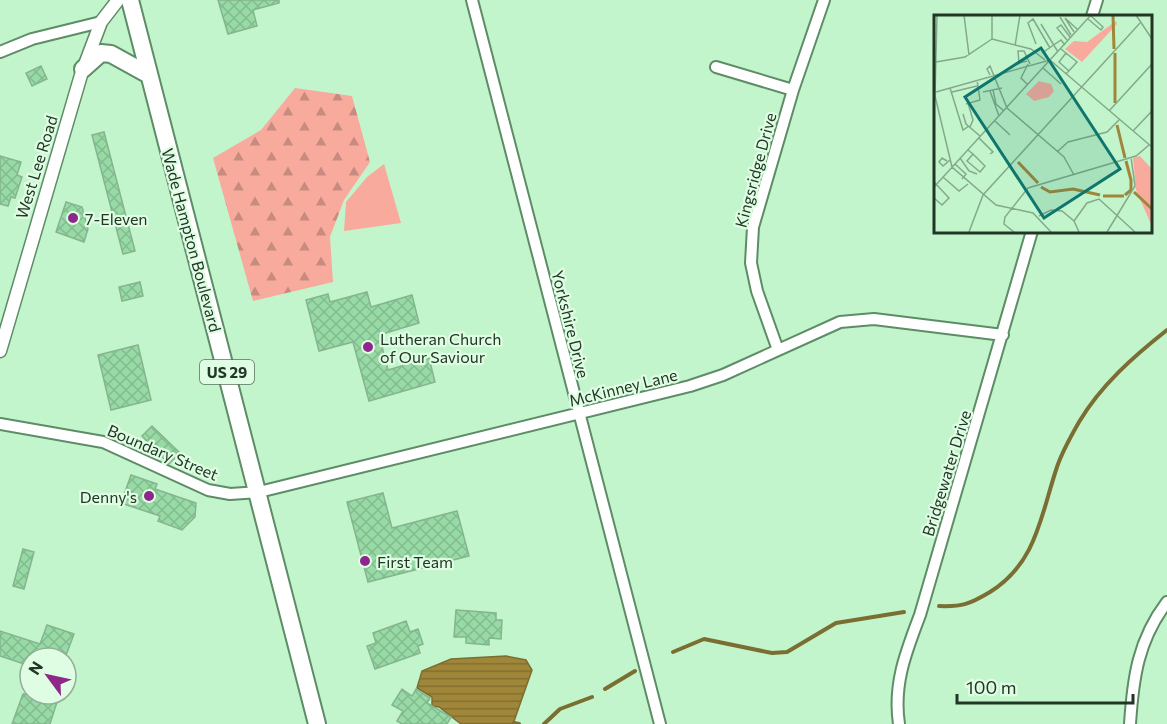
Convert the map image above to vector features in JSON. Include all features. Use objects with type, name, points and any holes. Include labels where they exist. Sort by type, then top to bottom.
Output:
[{"type":"main road","name":"Wade Hampton Boulevard","points":[[130,0],[251,493],[317,724]]},
{"type":"main road","points":[[83,69],[101,53],[111,54],[149,75]]},
{"type":"street","name":"West Lee Road","points":[[0,351],[83,69],[101,22],[118,0]]},
{"type":"street","name":"Yorkshire Drive","points":[[472,0],[660,724]]},
{"type":"street","name":"Kingsridge Drive","points":[[778,350],[757,291],[751,245],[760,199],[793,90],[824,0]]},
{"type":"street","points":[[1092,15],[1097,0]]},
{"type":"street","points":[[0,52],[32,39],[101,22]]},
{"type":"street","points":[[716,68],[793,90]]},
{"type":"street","name":"Bridgewater Drive","points":[[899,724],[897,699],[902,666],[920,615],[1032,232]]},
{"type":"street","name":"McKinney Lane","points":[[251,493],[690,386],[723,375],[825,326],[858,319],[1003,335]]},
{"type":"street","name":"Boundary Street","points":[[0,424],[103,441],[208,490],[251,493]]},
{"type":"street","points":[[1130,724],[1132,690],[1139,654],[1148,630],[1167,602]]},
{"type":"green space","points":[[295,88],[352,96],[370,162],[344,200],[330,237],[333,282],[253,301],[213,158],[261,130]]},
{"type":"green space","points":[[384,164],[401,223],[344,231],[346,202],[367,177]]},
{"type":"shaded area","points":[[506,656],[526,660],[532,670],[513,724],[461,724],[439,707],[432,706],[432,697],[417,688],[422,671],[451,659]]},
{"type":"building","points":[[218,0],[279,0],[279,3],[253,10],[257,26],[228,34]]},
{"type":"building","points":[[41,66],[47,79],[32,86],[26,73]]},
{"type":"building","name":"7-Eleven","points":[[104,132],[135,251],[123,254],[92,135]]},
{"type":"building","points":[[0,156],[21,162],[17,175],[22,177],[15,198],[11,197],[8,206],[0,204]]},
{"type":"building","name":"7-Eleven","points":[[66,202],[82,207],[88,229],[84,242],[56,232]]},
{"type":"building","points":[[140,282],[143,296],[122,301],[119,287]]},
{"type":"building","name":"Lutheran Church of Our Saviour","points":[[367,292],[371,307],[412,295],[419,323],[379,335],[388,370],[429,358],[435,382],[369,401],[353,342],[319,351],[306,300],[328,294],[330,302]]},
{"type":"building","points":[[138,345],[151,400],[111,410],[98,355]]},
{"type":"building","points":[[152,426],[180,453],[169,464],[142,436]]},
{"type":"building","name":"Denny's","points":[[131,475],[157,484],[155,489],[196,503],[195,517],[182,530],[158,521],[160,516],[121,503]]},
{"type":"building","points":[[383,493],[392,528],[457,511],[469,556],[368,582],[347,502]]},
{"type":"building","points":[[23,549],[34,552],[24,589],[13,586]]},
{"type":"building","points":[[456,610],[496,613],[496,620],[502,620],[501,639],[489,638],[489,645],[466,643],[466,637],[454,637]]},
{"type":"building","points":[[406,621],[410,632],[418,629],[423,644],[418,646],[420,653],[375,669],[367,646],[376,643],[373,633]]},
{"type":"building","points":[[47,625],[74,634],[70,646],[18,646],[18,662],[0,656],[0,631],[40,644]]},
{"type":"building","points":[[402,689],[412,696],[416,689],[430,698],[427,703],[451,717],[447,724],[402,724],[397,721],[403,711],[392,705]]},
{"type":"building","points":[[19,706],[56,706],[50,724],[12,724]]},
{"type":"waterway","points":[[939,606],[966,604],[977,599],[1006,580],[1018,567],[1035,536],[1059,461],[1079,422],[1097,396],[1119,372],[1167,330]]},
{"type":"waterway","points":[[673,652],[704,639],[772,653],[787,652],[836,623],[904,612]]},
{"type":"waterway","points":[[605,689],[635,671]]},
{"type":"waterway","points":[[544,724],[560,709],[592,697]]},
{"type":"waterway","points":[[514,723],[519,724]]},
{"type":"place","name":"7-Eleven","points":[[73,218]]},
{"type":"place","name":"Lutheran Church of Our Saviour","points":[[368,347]]},
{"type":"place","name":"Denny's","points":[[149,496]]},
{"type":"place","name":"First Team","points":[[365,561]]}]
